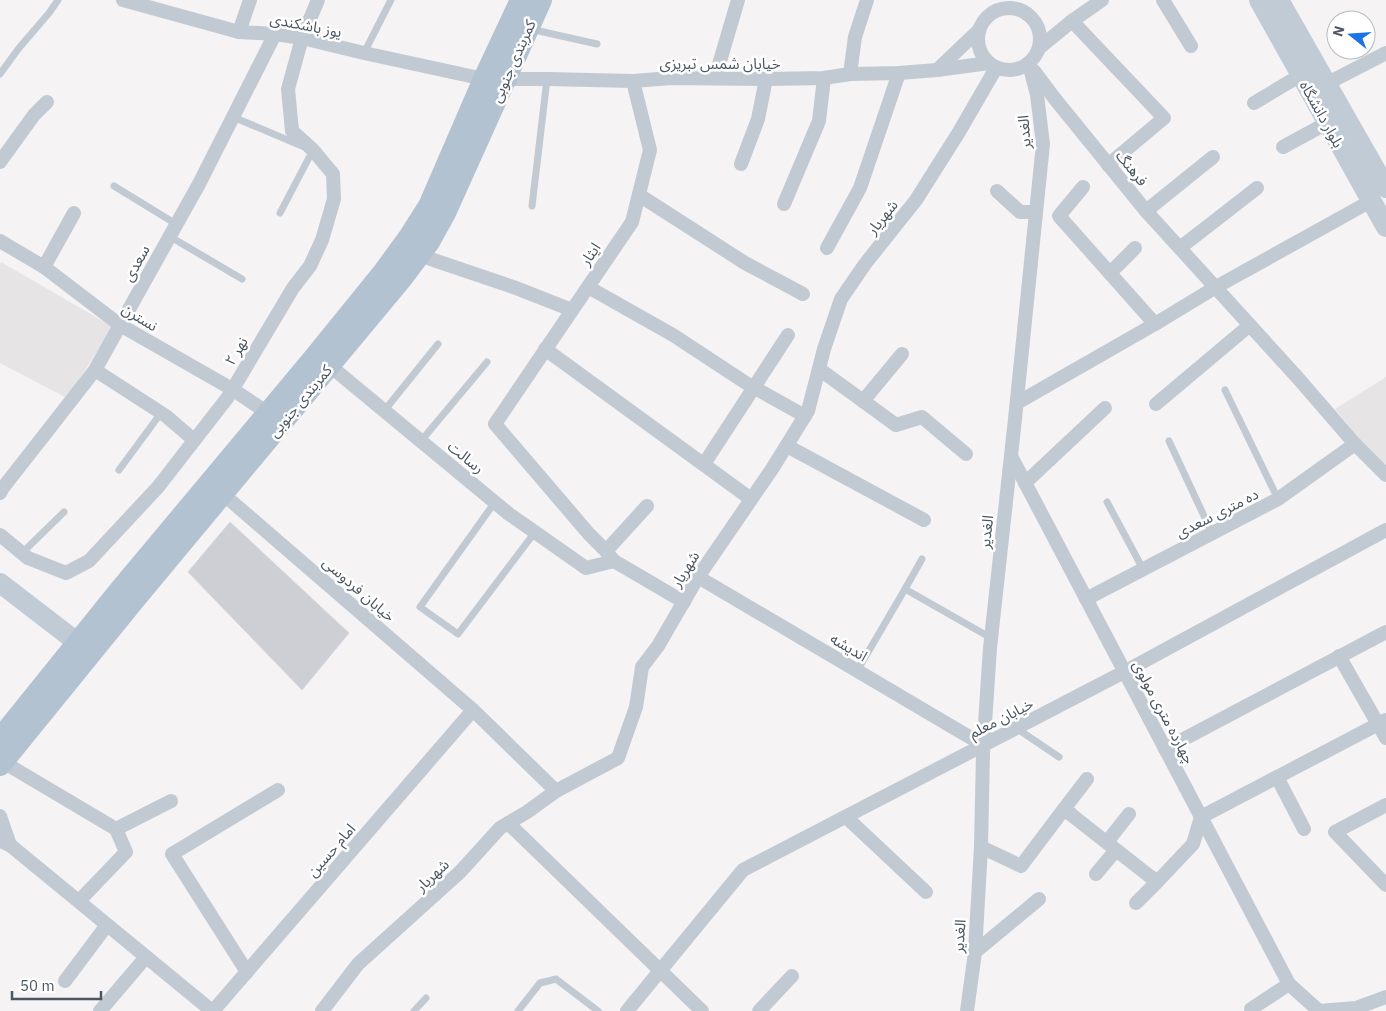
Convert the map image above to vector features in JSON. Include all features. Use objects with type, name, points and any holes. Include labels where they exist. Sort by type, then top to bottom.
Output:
[{"type":"main road","name":"کمربندی جنوبی","points":[[1,764],[85,648],[121,589],[383,273],[410,236],[428,206],[494,79],[527,28],[540,0]]},
{"type":"main road","name":"بلوار دانشگاه","points":[[1259,0],[1386,227]]},
{"type":"main road","name":"بلوار دانشگاه","points":[[1278,0],[1386,188]]},
{"type":"main road","name":"کمربندی جنوبی","points":[[0,739],[85,648],[223,494],[402,278],[429,242],[445,213],[494,79],[515,3]]},
{"type":"main road","points":[[0,583],[85,648]]},
{"type":"street","name":"یوز باشکندی","points":[[123,0],[153,4],[239,32],[302,38],[364,53],[494,79]]},
{"type":"street","points":[[239,32],[250,0]]},
{"type":"street","name":"نهر ۲","points":[[0,535],[28,558],[66,573],[89,561],[158,487],[228,397],[293,288],[310,266],[322,240],[334,199],[333,174],[313,150],[292,131],[288,88],[302,38],[318,0]]},
{"type":"street","points":[[715,78],[738,0]]},
{"type":"street","points":[[850,74],[855,37],[867,0]]},
{"type":"street","points":[[1000,6],[1023,11],[1036,22],[1040,31],[1041,39],[1035,57],[1029,64],[1013,70],[1004,71],[992,66],[978,48],[977,39],[983,22],[1000,6],[1028,0]]},
{"type":"street","points":[[1039,48],[1102,0]]},
{"type":"street","points":[[1163,0],[1191,46]]},
{"type":"street","points":[[1072,21],[1164,118],[1108,165]]},
{"type":"street","points":[[937,70],[979,30]]},
{"type":"street","name":"سعدی","points":[[1,490],[95,370],[198,184],[275,34]]},
{"type":"street","points":[[1326,84],[1386,53]]},
{"type":"street","name":"فرهنگ","points":[[1029,64],[1146,211],[1181,247],[1355,444],[1386,475]]},
{"type":"street","name":"الغدیر","points":[[967,1008],[975,952],[981,847],[983,746],[991,638],[1043,144],[1037,95],[1029,64]]},
{"type":"street","name":"خیابان شمس تبریزی","points":[[494,79],[633,81],[671,78],[824,78],[850,74],[899,74],[992,66]]},
{"type":"street","name":"شهریار","points":[[322,1011],[358,964],[460,872],[500,828],[556,792],[618,758],[636,707],[642,667],[658,646],[698,577],[787,446],[808,411],[824,349],[841,299],[865,264],[916,200],[959,132],[992,66]]},
{"type":"street","points":[[827,248],[860,188],[899,74]]},
{"type":"street","points":[[1254,103],[1300,75]]},
{"type":"street","points":[[784,204],[819,121],[824,78]]},
{"type":"street","points":[[741,164],[758,119],[766,79]]},
{"type":"street","name":"ایثار","points":[[610,556],[495,424],[632,222],[650,150],[633,81]]},
{"type":"street","points":[[0,162],[34,114],[47,102]]},
{"type":"street","points":[[1283,148],[1327,122]]},
{"type":"street","points":[[1146,211],[1213,157]]},
{"type":"street","points":[[1082,186],[1060,216],[1155,324]]},
{"type":"street","points":[[1181,247],[1257,188]]},
{"type":"street","points":[[998,191],[1020,212],[1036,212]]},
{"type":"street","points":[[639,194],[746,263],[803,294]]},
{"type":"street","points":[[1017,402],[1155,324],[1216,287],[1371,201]]},
{"type":"street","points":[[44,267],[74,213]]},
{"type":"street","name":"نسترن","points":[[0,241],[44,267],[120,325],[232,389],[268,413]]},
{"type":"street","points":[[1110,273],[1135,248]]},
{"type":"street","points":[[419,255],[516,288],[572,310]]},
{"type":"street","points":[[588,287],[673,335],[754,387],[805,416]]},
{"type":"street","points":[[1156,404],[1250,325]]},
{"type":"street","points":[[704,464],[788,334]]},
{"type":"street","points":[[545,349],[751,499]]},
{"type":"street","points":[[863,401],[902,354]]},
{"type":"street","name":"رسالت","points":[[329,365],[495,502],[586,568],[610,556]]},
{"type":"street","points":[[819,369],[896,426],[922,417],[966,454]]},
{"type":"street","points":[[95,370],[161,413],[194,440]]},
{"type":"street","points":[[1025,484],[1105,408]]},
{"type":"street","name":"ده متری سعدی","points":[[1086,599],[1278,499],[1355,444]]},
{"type":"street","points":[[787,446],[924,520]]},
{"type":"street","name":"چهارده متری مولوی","points":[[1011,456],[1289,984],[1318,1011],[1356,1008],[1386,997]]},
{"type":"street","name":"خیابان فردوسی","points":[[223,494],[473,710],[556,792]]},
{"type":"street","points":[[647,506],[610,556],[684,602]]},
{"type":"street","name":"خیابان معلم","points":[[626,1011],[743,870],[1124,672],[1386,530]]},
{"type":"street","name":"اندیشه","points":[[698,577],[983,746]]},
{"type":"street","points":[[1165,749],[1386,632]]},
{"type":"street","points":[[1340,656],[1382,722],[1386,738]]},
{"type":"street","name":"امام حسین","points":[[213,1011],[473,710]]},
{"type":"street","points":[[1136,903],[1193,844],[1201,817],[1382,722]]},
{"type":"street","points":[[1,764],[116,829],[126,852],[78,901]]},
{"type":"street","points":[[1277,778],[1304,829]]},
{"type":"street","points":[[981,847],[1021,866],[1087,779]]},
{"type":"street","points":[[247,972],[172,854],[278,790]]},
{"type":"street","points":[[116,829],[172,801]]},
{"type":"street","points":[[1386,806],[1335,832],[1386,885]]},
{"type":"street","points":[[1064,809],[1157,882]]},
{"type":"street","points":[[1064,809],[1157,882]]},
{"type":"street","points":[[1096,874],[1129,814]]},
{"type":"street","points":[[0,816],[5,843],[213,1011]]},
{"type":"street","points":[[846,817],[926,892]]},
{"type":"street","points":[[508,823],[702,1011]]},
{"type":"street","points":[[975,952],[1039,899]]},
{"type":"street","points":[[65,980],[108,925]]},
{"type":"street","points":[[100,1011],[146,957]]},
{"type":"street","points":[[760,1011],[792,976]]},
{"type":"street","points":[[1252,1011],[1251,1009],[1289,984]]},
{"type":"lane","points":[[0,74],[19,48],[49,14],[58,0]]},
{"type":"lane","points":[[364,53],[391,0]]},
{"type":"lane","points":[[527,28],[597,44]]},
{"type":"lane","points":[[532,206],[547,79]]},
{"type":"lane","points":[[233,116],[313,150],[280,213]]},
{"type":"lane","points":[[114,186],[176,224]]},
{"type":"lane","points":[[169,236],[242,278]]},
{"type":"lane","points":[[384,411],[438,344]]},
{"type":"lane","points":[[421,441],[487,362]]},
{"type":"lane","points":[[1225,390],[1278,499]]},
{"type":"lane","points":[[119,470],[161,413]]},
{"type":"lane","points":[[1169,441],[1212,533]]},
{"type":"lane","points":[[495,502],[420,607],[458,634],[535,532]]},
{"type":"lane","points":[[1107,502],[1143,569]]},
{"type":"lane","points":[[22,553],[64,512]]},
{"type":"lane","points":[[857,671],[922,559]]},
{"type":"lane","points":[[904,589],[991,638]]},
{"type":"lane","points":[[1016,728],[1059,757]]},
{"type":"lane","points":[[518,1011],[540,983],[556,979],[598,1011]]},
{"type":"lane","points":[[414,1011],[426,998]]},
{"type":"shaded area","points":[[1,262],[113,327],[67,398],[0,363]]},
{"type":"shaded area","points":[[1386,377],[1386,465],[1360,439],[1335,409]]},
{"type":"building","points":[[230,522],[349,633],[302,690],[188,572]]}]
